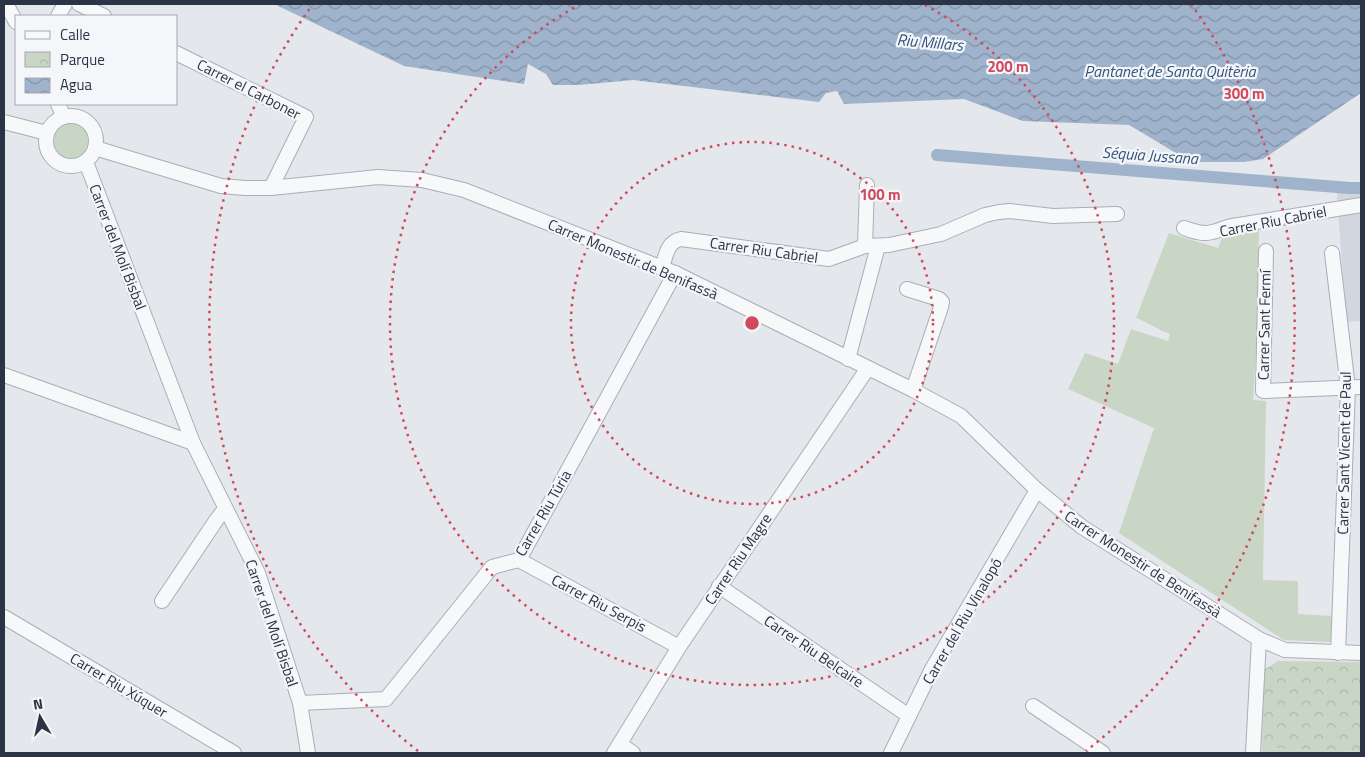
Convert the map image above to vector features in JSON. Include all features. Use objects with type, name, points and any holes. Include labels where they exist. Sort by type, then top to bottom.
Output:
[{"type":"street","points":[[6,4],[15,20]]},
{"type":"street","points":[[59,15],[65,4]]},
{"type":"street","points":[[78,4],[102,15]]},
{"type":"street","name":"Carrer el Carboner","points":[[178,54],[306,117],[271,188]]},
{"type":"street","points":[[58,105],[64,117]]},
{"type":"street","points":[[64,117],[81,118],[94,131],[96,139],[92,156],[86,162],[77,166],[59,164],[47,151],[45,142],[47,132],[57,120],[64,117]]},
{"type":"street","points":[[4,122],[47,132]]},
{"type":"street","name":"Carrer Monestir de Benifassà","points":[[95,148],[221,186],[271,188],[378,177],[422,180],[464,190],[668,270],[913,390],[961,416],[1037,490],[1082,527],[1259,639],[1285,650],[1361,653]]},
{"type":"street","name":"Carrer del Molí Bisbal","points":[[86,162],[193,444],[258,574],[300,703],[308,753]]},
{"type":"street","points":[[848,359],[872,246],[867,185]]},
{"type":"street","name":"Carrer Riu Cabriel","points":[[1184,228],[1207,233],[1232,226],[1361,205]]},
{"type":"street","name":"Carrer Riu Cabriel","points":[[668,270],[670,245],[674,240],[681,239],[829,259],[872,246],[889,245],[941,234],[999,212],[1010,211],[1054,216],[1117,214]]},
{"type":"street","name":"Carrer Sant Fermí","points":[[1266,252],[1263,391],[1354,388]]},
{"type":"street","name":"Carrer Sant Vicent de Paul","points":[[1332,253],[1354,388],[1338,653]]},
{"type":"street","name":"Carrer Riu Túria","points":[[300,703],[386,699],[492,567],[519,560],[668,270]]},
{"type":"street","points":[[907,290],[939,299],[942,302],[913,390]]},
{"type":"street","name":"Carrer Riu Magre","points":[[617,748],[679,647],[868,368]]},
{"type":"street","points":[[4,375],[193,444]]},
{"type":"street","name":"Carrer del Riu Vinalopó","points":[[892,753],[932,669],[1037,490]]},
{"type":"street","points":[[162,601],[225,509]]},
{"type":"street","name":"Carrer Riu Serpis","points":[[519,560],[679,647]]},
{"type":"street","name":"Carrer Riu Belcaire","points":[[720,586],[910,716]]},
{"type":"street","name":"Carrer Riu Xúquer","points":[[4,617],[234,753]]},
{"type":"street","points":[[1254,753],[1259,639]]},
{"type":"street","points":[[1033,706],[1103,753]]},
{"type":"street","points":[[617,748],[633,753]]},
{"type":"shaded area","points":[[1361,190],[1361,321],[1346,322],[1337,193]]},
{"type":"green space","points":[[71,124],[83,129],[88,141],[83,153],[71,158],[59,153],[54,141],[59,129]]},
{"type":"green space","points":[[1259,228],[1257,335],[1253,400],[1266,401],[1263,580],[1298,581],[1298,614],[1332,616],[1331,642],[1284,640],[1119,533],[1154,428],[1068,389],[1085,353],[1118,364],[1131,329],[1168,341],[1170,334],[1136,318],[1169,233],[1218,248],[1224,233]]},
{"type":"green space","points":[[1278,661],[1361,662],[1361,752],[1262,748],[1264,670]]},
{"type":"green space","points":[[1262,748],[1361,752],[1361,753],[1262,753]]},
{"type":"water","name":"Pantanet de Santa Quitèria","points":[[274,4],[1361,4],[1361,93],[1263,159],[1244,162],[1191,162],[1129,125],[1023,121],[964,99],[844,104],[837,91],[826,93],[819,102],[633,80],[579,85],[553,85],[546,74],[528,64],[524,84],[404,66]]},
{"type":"waterway","name":"Séquia Jussana","points":[[937,155],[1361,188]]},
{"type":"water label","name":"Riu Millars","points":[[930,42]]}]
